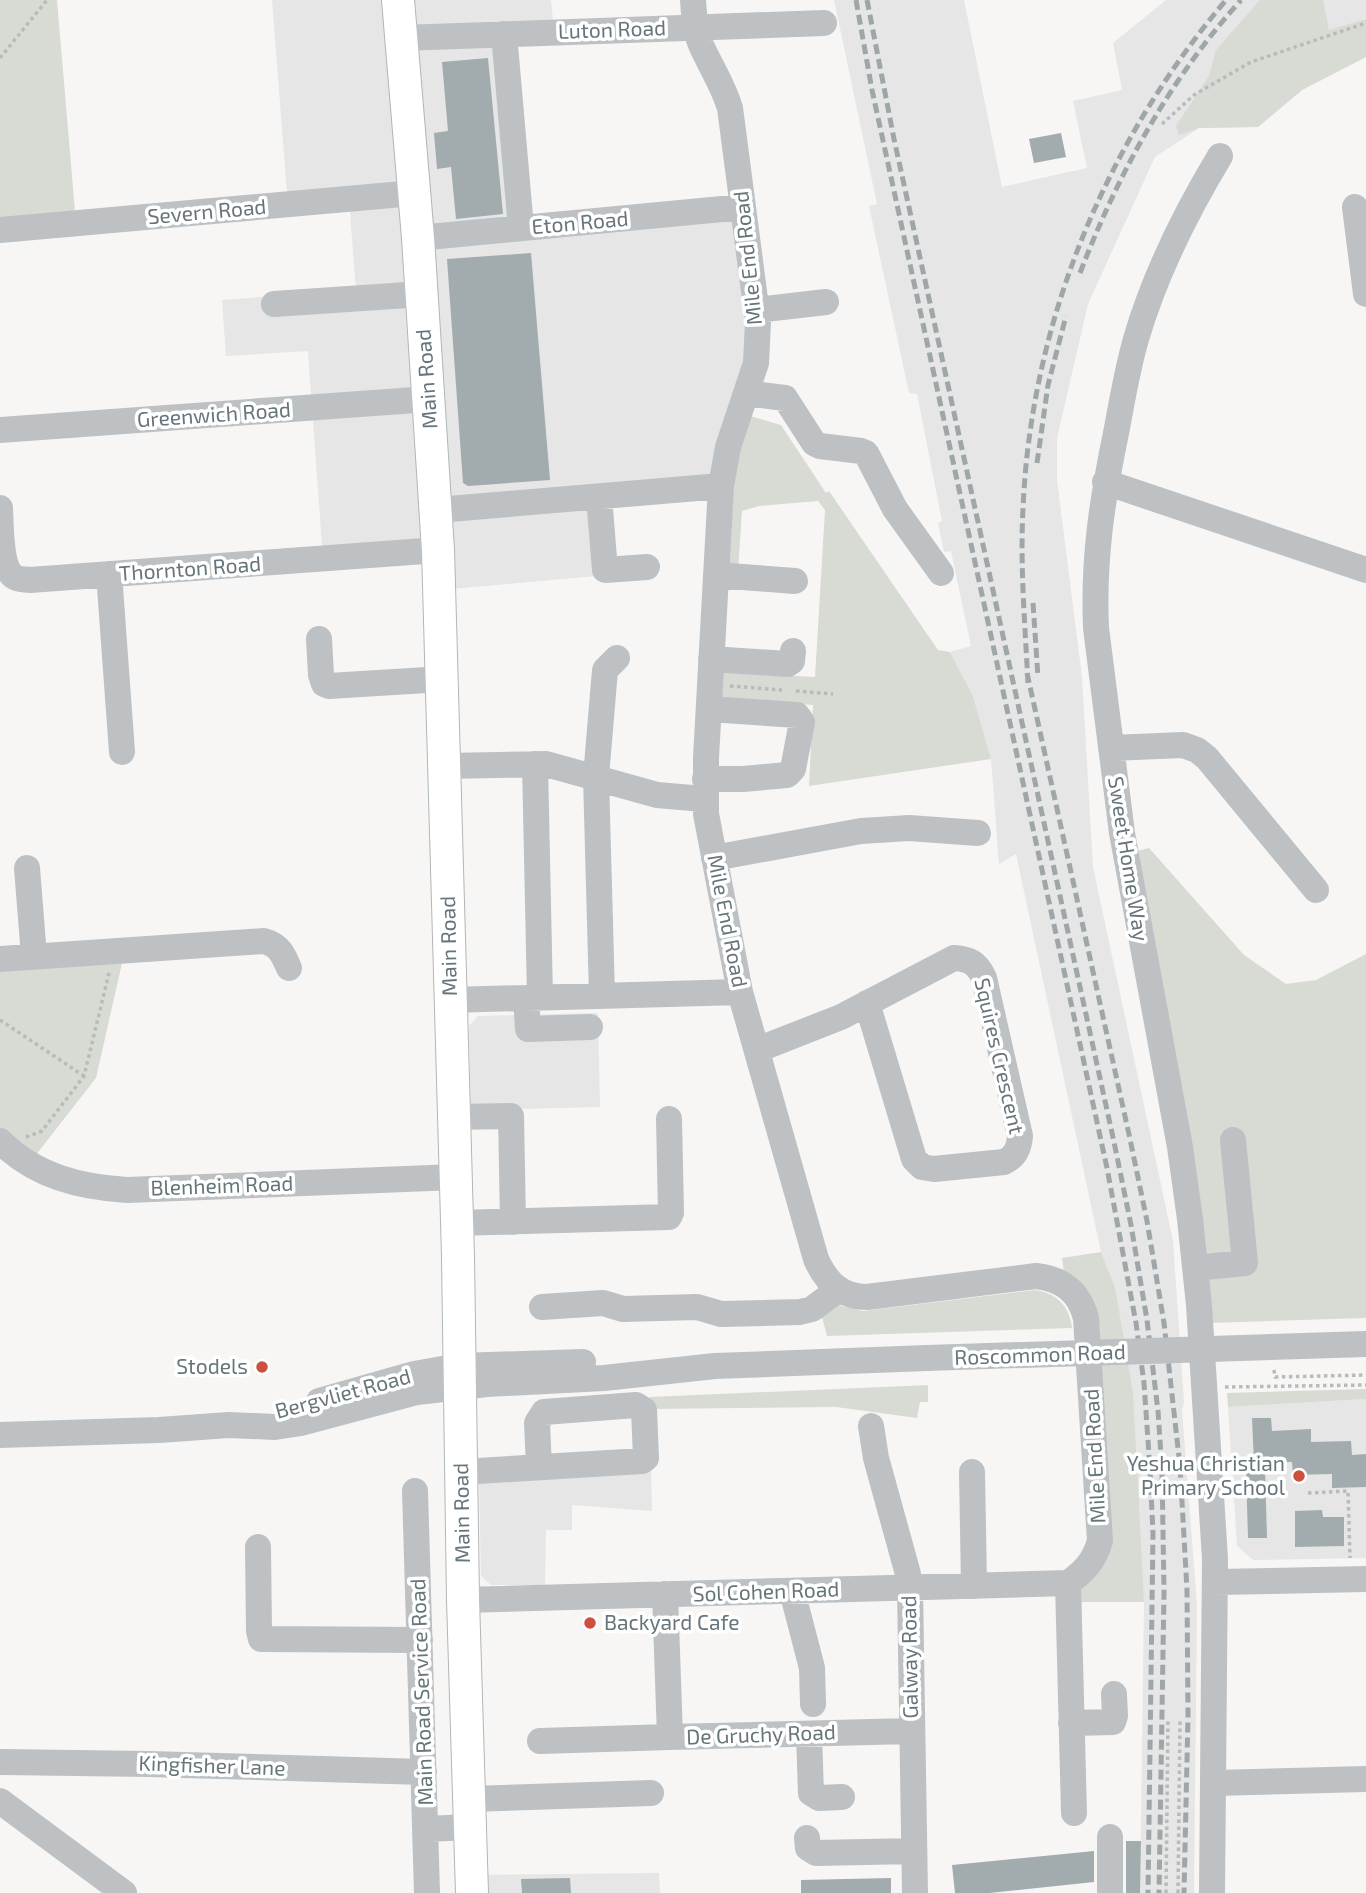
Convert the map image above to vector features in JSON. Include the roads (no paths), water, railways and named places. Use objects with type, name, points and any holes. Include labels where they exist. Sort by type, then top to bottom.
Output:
[{"type":"main road","name":"Main Road","points":[[398,0],[418,238],[438,551],[446,765],[469,1813],[478,1887]]},
{"type":"street","name":"Mile End Road","points":[[693,0],[695,27],[701,45],[718,75],[730,108],[757,310],[756,363],[728,447],[721,486],[705,789],[714,858],[740,992],[816,1259],[825,1277],[839,1289],[856,1297],[867,1297],[1036,1276],[1064,1284],[1075,1293],[1082,1304],[1086,1318],[1100,1541],[1096,1555],[1086,1570],[1068,1583]]},
{"type":"street","name":"Luton Road","points":[[401,38],[824,23]]},
{"type":"street","points":[[504,34],[521,228]]},
{"type":"street","name":"Sweet Home Way","points":[[1212,1893],[1216,1582],[1195,1268],[1180,1147],[1122,833],[1096,628],[1095,562],[1105,482],[1126,381],[1147,304],[1179,227],[1220,156]]},
{"type":"street","name":"Severn Road","points":[[0,230],[414,193]]},
{"type":"street","name":"Eton Road","points":[[418,238],[743,207]]},
{"type":"street","points":[[1355,207],[1366,294]]},
{"type":"street","points":[[275,304],[422,294]]},
{"type":"street","points":[[757,310],[826,302]]},
{"type":"street","points":[[746,393],[785,398],[810,438],[820,446],[866,453],[895,509],[941,573]]},
{"type":"street","name":"Greenwich Road","points":[[0,430],[429,399]]},
{"type":"street","points":[[1105,482],[1366,570]]},
{"type":"street","points":[[436,510],[721,486]]},
{"type":"street","points":[[599,497],[605,570],[647,567]]},
{"type":"street","name":"Thornton Road","points":[[0,509],[3,559],[11,575],[30,580],[438,551]]},
{"type":"street","points":[[110,574],[122,752]]},
{"type":"street","points":[[716,576],[795,581]]},
{"type":"street","points":[[319,639],[321,675],[324,684],[329,686],[443,679]]},
{"type":"street","points":[[710,684],[789,664],[793,651]]},
{"type":"street","points":[[603,996],[596,776],[605,670],[617,657]]},
{"type":"street","points":[[446,765],[535,764],[562,767],[657,795],[705,789],[743,779],[787,775],[793,769],[802,722],[797,715],[710,684]]},
{"type":"street","points":[[1111,748],[1183,746],[1196,750],[1207,758],[1316,890]]},
{"type":"street","points":[[535,764],[533,998],[527,1027],[590,1027]]},
{"type":"street","points":[[714,858],[861,831],[909,828],[978,833]]},
{"type":"street","points":[[27,868],[34,956]]},
{"type":"street","points":[[0,958],[264,941],[274,943],[289,968]]},
{"type":"street","name":"Squires Crescent","points":[[954,958],[968,959],[979,966],[1020,1136],[1019,1145],[1011,1158],[1004,1162],[934,1169],[918,1164],[914,1159],[867,1003],[954,958]]},
{"type":"street","points":[[450,1000],[740,992]]},
{"type":"street","points":[[757,1049],[841,1017],[867,1003]]},
{"type":"street","points":[[453,1117],[511,1116],[513,1222]]},
{"type":"street","points":[[457,1223],[669,1217],[669,1119]]},
{"type":"street","points":[[1195,1268],[1245,1263],[1233,1140]]},
{"type":"street","name":"Blenheim Road","points":[[3,1144],[28,1165],[76,1185],[99,1188],[127,1190],[456,1177]]},
{"type":"street","points":[[542,1307],[603,1303],[623,1309],[696,1307],[721,1314],[800,1312],[812,1309],[839,1289]]},
{"type":"street","name":"Roscommon Road","points":[[459,1377],[603,1361],[715,1366],[1366,1344]]},
{"type":"street","name":"Bergvliet Road","points":[[0,1435],[195,1429],[229,1425],[380,1382],[459,1377]]},
{"type":"street","name":"Galway Road","points":[[871,1426],[876,1458],[910,1588],[915,1893]]},
{"type":"street","points":[[461,1472],[539,1467]]},
{"type":"street","points":[[972,1472],[974,1586]]},
{"type":"street","name":"Main Road Service Road","points":[[415,1491],[428,1893]]},
{"type":"street","points":[[258,1547],[261,1639],[420,1640]]},
{"type":"street","points":[[1216,1582],[1360,1579]]},
{"type":"street","points":[[1068,1583],[1074,1813]]},
{"type":"street","name":"Sol Cohen Road","points":[[463,1600],[1068,1583]]},
{"type":"street","points":[[792,1591],[812,1668],[813,1704]]},
{"type":"street","name":"De Gruchy Road","points":[[665,1594],[670,1737],[911,1731]]},
{"type":"street","points":[[1071,1723],[1113,1722],[1114,1694]]},
{"type":"street","points":[[809,1734],[811,1793],[819,1798],[842,1797]]},
{"type":"street","points":[[540,1741],[670,1737]]},
{"type":"street","name":"Kingfisher Lane","points":[[0,1762],[149,1763],[424,1772]]},
{"type":"street","points":[[1214,1783],[1366,1779]]},
{"type":"street","points":[[426,1829],[469,1813],[651,1793]]},
{"type":"street","points":[[0,1801],[124,1893]]},
{"type":"street","points":[[1110,1837],[1110,1893]]},
{"type":"street","points":[[807,1838],[808,1848],[816,1853],[914,1851]]},
{"type":"railway","points":[[856,0],[872,90],[1107,1168],[1136,1323],[1144,1383],[1153,1533],[1148,1893]]},
{"type":"railway","points":[[867,0],[894,139],[1114,1142],[1147,1320],[1162,1470],[1164,1592],[1159,1893]]},
{"type":"railway","points":[[1028,683],[1022,574],[1023,508],[1029,439],[1041,370],[1059,303],[1082,237],[1111,174],[1145,113],[1183,55],[1226,0]]},
{"type":"railway","points":[[1080,273],[1111,200],[1168,95],[1241,0]]},
{"type":"railway","points":[[1037,463],[1048,385],[1066,316]]},
{"type":"railway","points":[[1033,603],[1038,677]]},
{"type":"railway","points":[[1027,673],[1130,1139],[1164,1323],[1180,1466],[1187,1590],[1188,1716],[1184,1893]]},
{"type":"place","name":"Stodels","points":[[262,1367]]},
{"type":"place","name":"Yeshua Christian Primary School","points":[[1299,1476]]},
{"type":"place","name":"Backyard Cafe","points":[[590,1623]]}]
